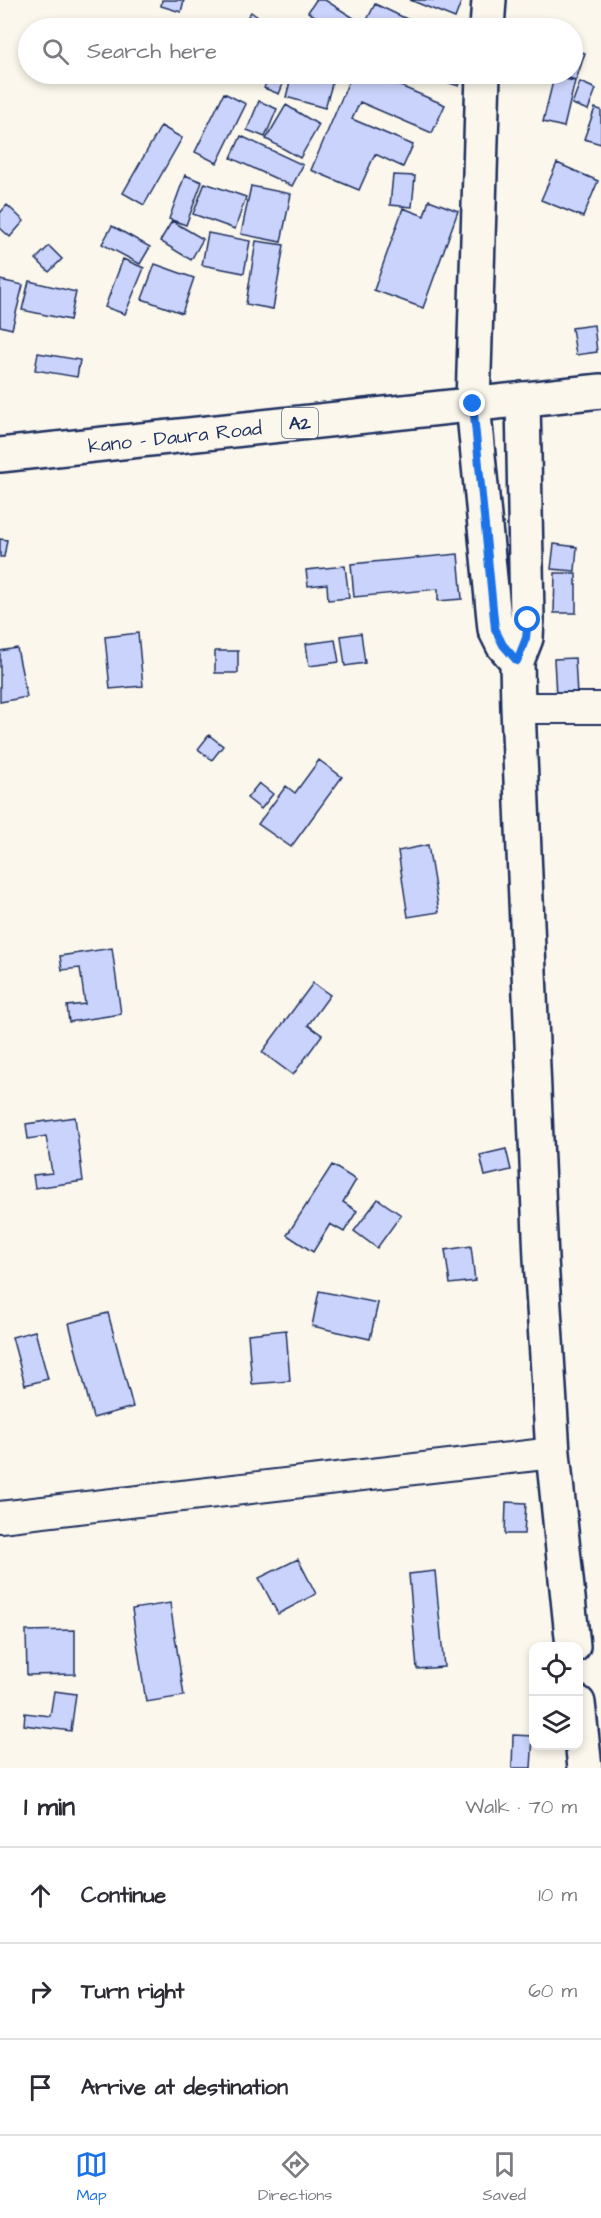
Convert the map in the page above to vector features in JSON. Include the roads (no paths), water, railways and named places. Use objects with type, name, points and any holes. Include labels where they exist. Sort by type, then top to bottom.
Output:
[{"type":"main road","points":[[488,18],[489,0]]},
{"type":"main road","points":[[483,84],[473,404],[495,629],[503,645],[517,661]]},
{"type":"main road","name":"kano - Daura Road","points":[[0,456],[601,390]]},
{"type":"main road","points":[[523,399],[528,620],[526,638],[517,661],[541,1259],[553,1453],[572,1642]]},
{"type":"main road","points":[[583,1746],[585,1768]]},
{"type":"street","points":[[519,708],[601,708]]},
{"type":"street","points":[[0,1517],[553,1453]]}]
